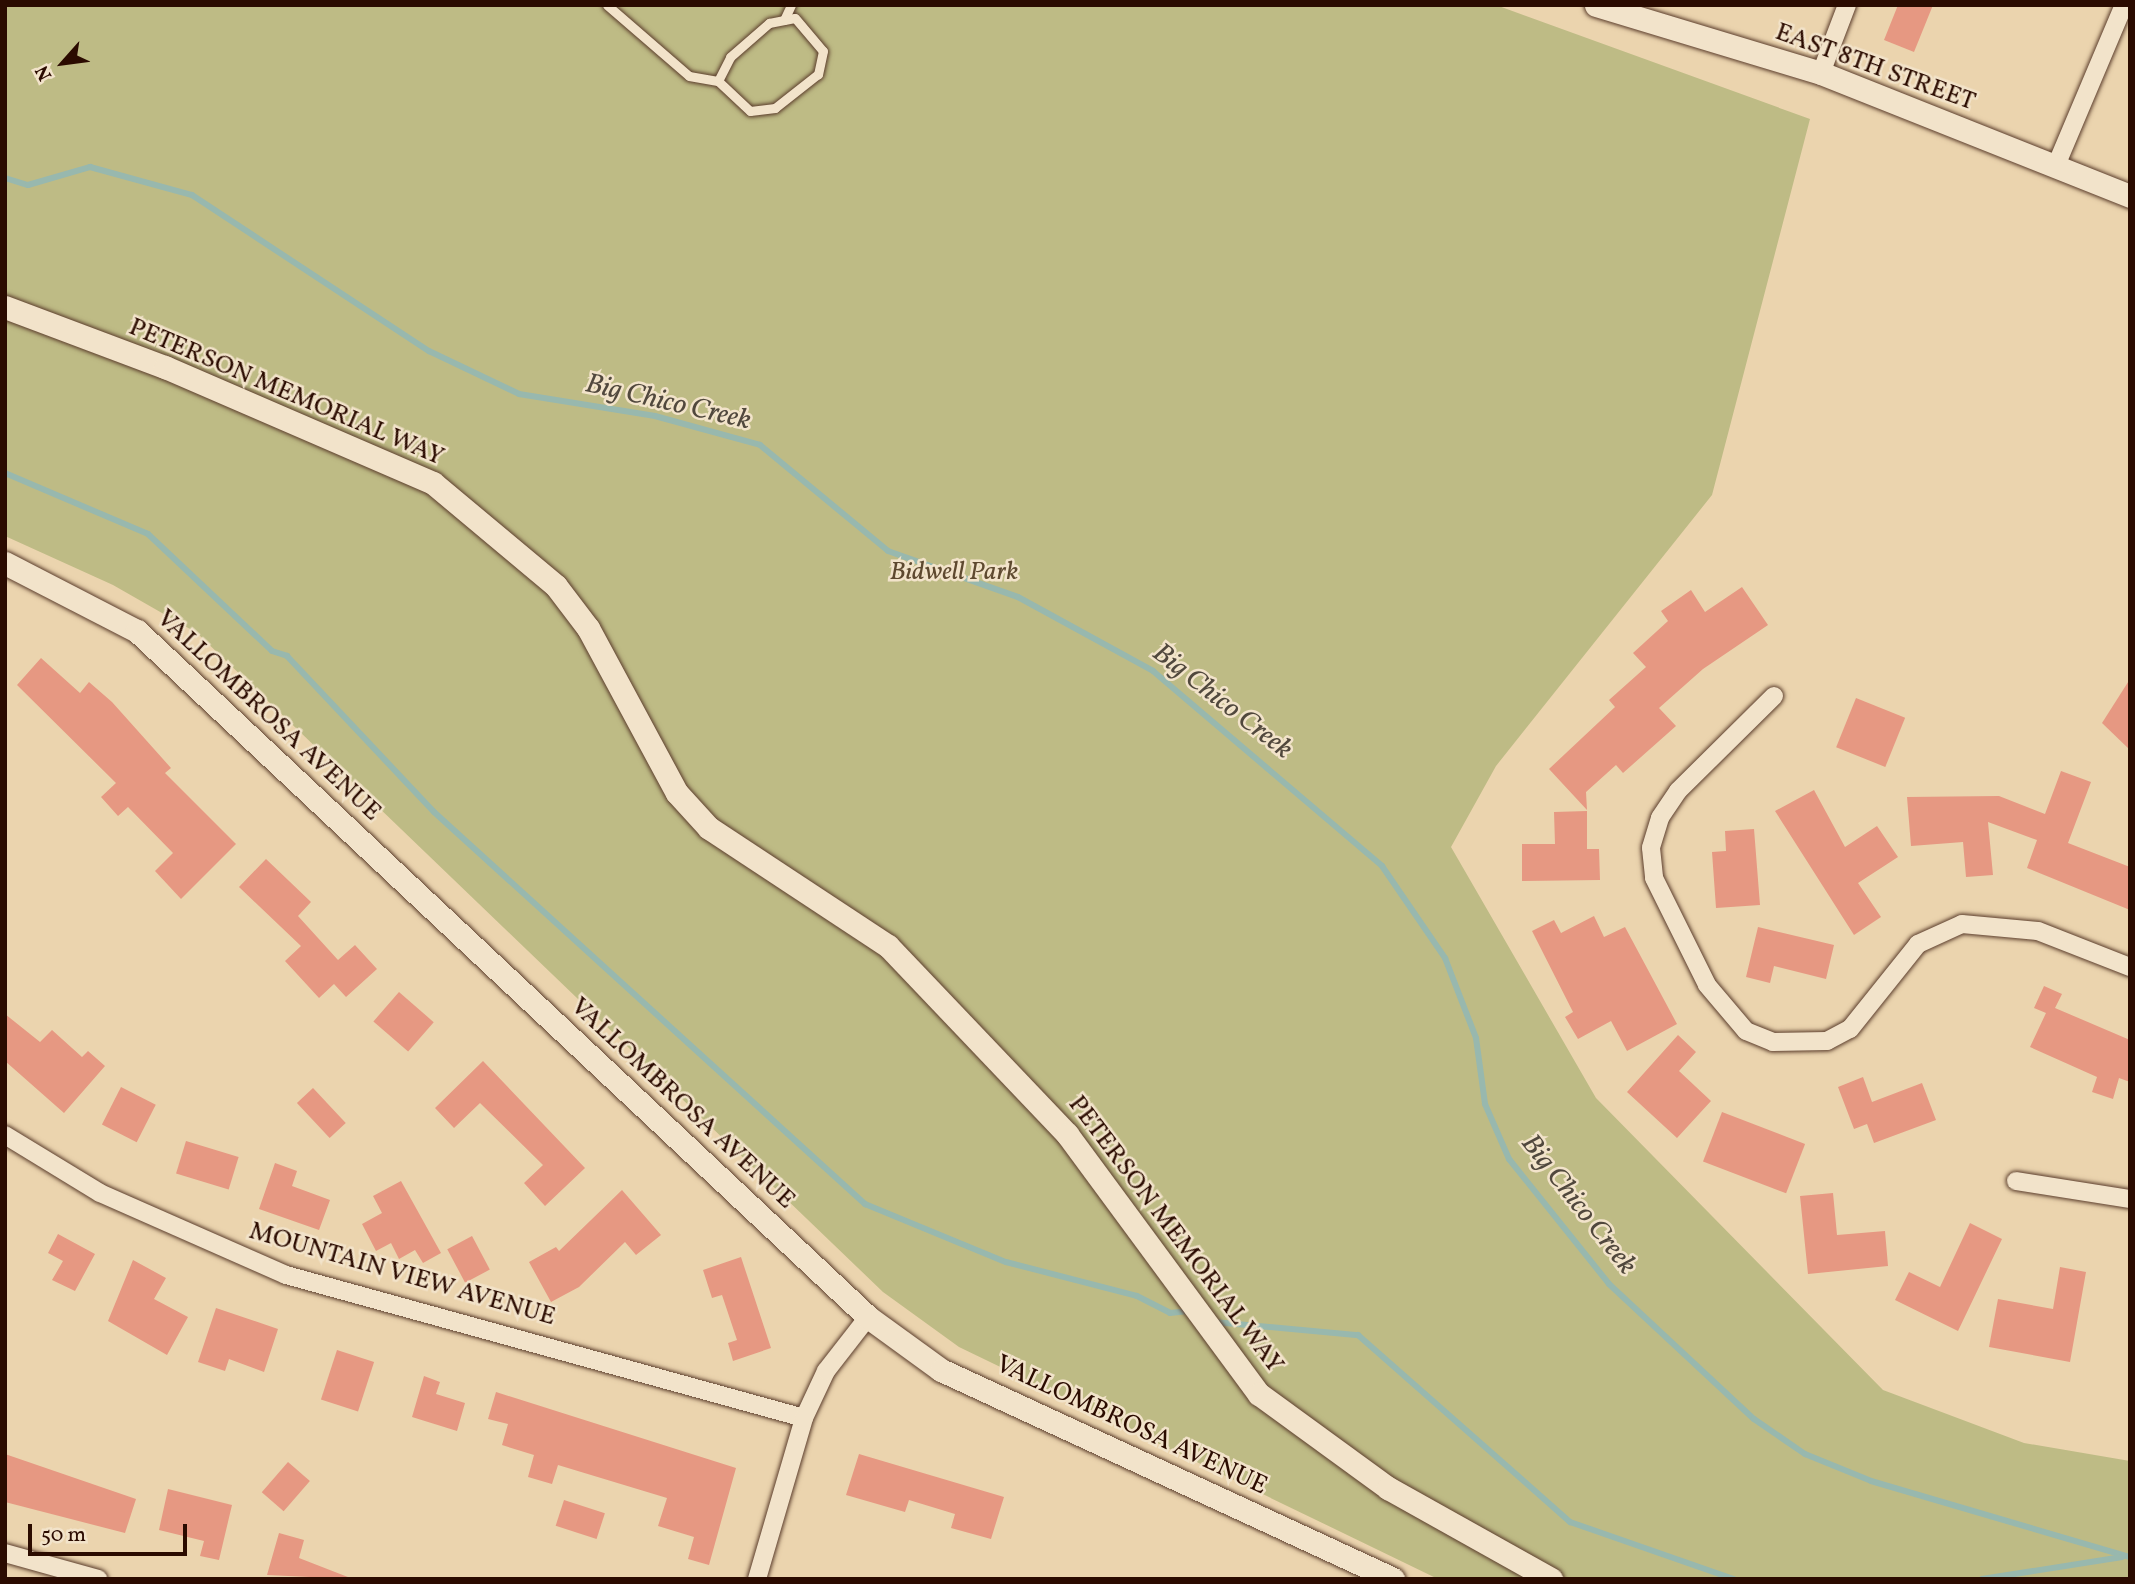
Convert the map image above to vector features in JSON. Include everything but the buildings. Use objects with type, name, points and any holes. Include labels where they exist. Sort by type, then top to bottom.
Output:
[{"type":"street","name":"EAST 8TH STREET","points":[[1596,5],[1821,73],[2130,196]]},
{"type":"street","points":[[1821,73],[1847,5]]},
{"type":"street","points":[[2055,168],[2124,5]]},
{"type":"street","name":"PETERSON MEMORIAL WAY","points":[[5,307],[433,483],[556,586],[588,628],[677,793],[709,828],[888,946],[1067,1134],[1259,1394],[1388,1488],[1551,1579]]},
{"type":"street","name":"VALLOMBROSA AVENUE","points":[[5,563],[137,631],[868,1317],[941,1370],[1393,1579]]},
{"type":"street","points":[[1774,695],[1678,791],[1660,818],[1651,848],[1654,878],[1707,985],[1746,1031],[1773,1042],[1827,1041],[1850,1029],[1918,944],[1962,924],[2038,931],[2130,967]]},
{"type":"street","name":"MOUNTAIN VIEW AVENUE","points":[[5,1135],[100,1193],[286,1275],[804,1418]]},
{"type":"street","points":[[2016,1181],[2130,1199]]},
{"type":"street","points":[[757,1579],[804,1418],[826,1371],[868,1317]]},
{"type":"street","points":[[5,1553],[98,1579]]},
{"type":"lane","points":[[607,5],[689,75],[718,81],[750,111],[775,107],[818,74],[822,51],[795,18],[769,23],[730,57],[718,81]]},
{"type":"lane","points":[[784,20],[792,5]]},
{"type":"green space","name":"Bidwell Park","points":[[5,5],[1496,5],[1810,119],[1712,495],[1496,766],[1451,847],[1596,1098],[1883,1390],[2024,1443],[2130,1461],[2130,1579],[1438,1579],[959,1347],[883,1292],[197,633],[113,585],[5,536]]},
{"type":"waterway","name":"Big Chico Creek","points":[[5,178],[28,185],[90,167],[192,195],[429,351],[519,394],[655,416],[760,445],[888,551],[1018,597],[1153,671],[1382,866],[1445,958],[1476,1038],[1485,1104],[1509,1159],[1609,1284],[1754,1419],[1805,1454],[1871,1481],[2130,1557]]},
{"type":"waterway","points":[[5,473],[148,534],[272,651],[287,656],[434,812],[865,1204],[1006,1262],[1137,1296],[1170,1313],[1188,1311]]},
{"type":"waterway","points":[[1214,1322],[1358,1335],[1570,1522],[1734,1579]]},
{"type":"waterway","points":[[1982,1579],[2122,1557]]}]
